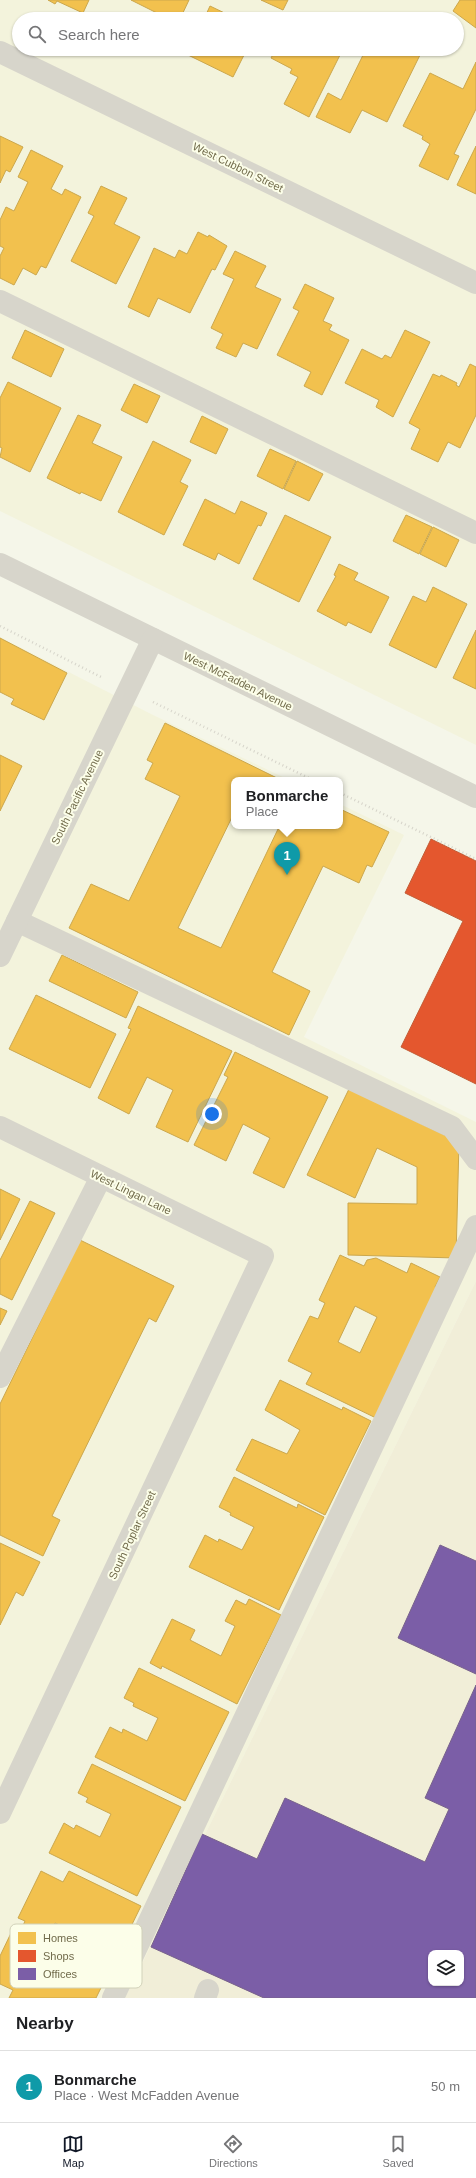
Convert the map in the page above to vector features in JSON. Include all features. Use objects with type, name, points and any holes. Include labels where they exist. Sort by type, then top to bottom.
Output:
[{"type":"street","name":"West Cubbon Street","points":[[0,52],[476,283]]},
{"type":"street","points":[[0,301],[476,533]]},
{"type":"street","name":"West McFadden Avenue","points":[[0,564],[476,797]]},
{"type":"street","name":"South Pacific Avenue","points":[[0,956],[154,639]]},
{"type":"street","points":[[17,921],[452,1127],[476,1159]]},
{"type":"street","name":"West Lingan Lane","points":[[0,1127],[263,1256]]},
{"type":"street","points":[[0,1377],[101,1177]]},
{"type":"street","points":[[142,1936],[476,1226]]},
{"type":"street","name":"South Poplar Street","points":[[0,1813],[263,1256]]},
{"type":"street","points":[[113,1998],[118,1988]]},
{"type":"path","points":[[0,626],[129,691],[307,777]]},
{"type":"path","points":[[343,794],[476,859]]},
{"type":"shaded area","points":[[0,0],[476,0],[476,745],[0,511]]},
{"type":"shaded area","points":[[0,637],[151,714],[283,777],[231,777],[231,829],[343,829],[343,805],[404,835],[304,1037],[476,1122],[476,1281],[142,1963],[142,1924],[10,1924],[10,1988],[130,1988],[125,1998],[0,1998]]},
{"type":"shaded area","points":[[476,1281],[476,1998],[125,1998],[130,1988],[142,1988],[142,1963]]},
{"type":"building: Homes","points":[[48,0],[89,0],[83,12],[57,1],[55,4]]},
{"type":"building: Homes","points":[[131,0],[189,0],[183,12],[155,12]]},
{"type":"building: Homes","points":[[261,0],[288,0],[283,10]]},
{"type":"building: Homes","points":[[460,0],[476,0],[476,28],[464,19],[464,12],[453,11]]},
{"type":"building: Homes","points":[[210,6],[222,12],[207,12]]},
{"type":"building: Homes","points":[[190,56],[244,56],[233,77]]},
{"type":"building: Homes","points":[[272,56],[340,56],[309,117],[284,104],[298,77],[290,73],[292,69],[271,58]]},
{"type":"building: Homes","points":[[363,56],[420,56],[387,122],[362,110],[350,133],[316,117],[328,93],[341,100]]},
{"type":"building: Homes","points":[[476,62],[476,109],[454,154],[459,156],[448,180],[419,166],[430,144],[422,139],[423,136],[403,126],[430,73],[463,89]]},
{"type":"building: Homes","points":[[0,136],[23,147],[10,172],[6,170],[0,183]]},
{"type":"building: Homes","points":[[476,146],[476,194],[457,185]]},
{"type":"building: Homes","points":[[31,150],[63,166],[51,189],[62,195],[65,189],[81,197],[46,268],[41,266],[36,275],[23,268],[14,285],[0,278],[0,256],[4,248],[0,246],[0,220],[6,207],[14,211],[28,182],[18,177]]},
{"type":"building: Homes","points":[[101,186],[127,198],[114,224],[140,237],[116,284],[71,261],[94,216],[88,213]]},
{"type":"building: Homes","points":[[198,232],[208,237],[209,235],[227,246],[215,270],[212,269],[190,313],[158,298],[149,317],[128,307],[154,248],[175,258],[179,250],[187,254]]},
{"type":"building: Homes","points":[[235,251],[266,266],[255,287],[281,299],[257,349],[243,343],[236,357],[216,348],[223,334],[211,328],[234,279],[223,274]]},
{"type":"building: Homes","points":[[305,284],[334,298],[323,321],[332,325],[329,330],[349,340],[322,395],[304,386],[311,372],[277,355],[299,311],[293,308]]},
{"type":"building: Homes","points":[[25,330],[64,349],[51,377],[12,358]]},
{"type":"building: Homes","points":[[405,330],[430,342],[393,417],[376,407],[379,400],[345,383],[362,349],[382,359],[385,355],[391,358]]},
{"type":"building: Homes","points":[[470,364],[476,367],[476,415],[460,448],[448,442],[438,462],[411,449],[420,429],[409,423],[433,374],[440,377],[441,375],[457,383],[456,385],[459,387]]},
{"type":"building: Homes","points":[[8,382],[61,408],[30,472],[0,457],[2,448],[0,447],[0,398]]},
{"type":"building: Homes","points":[[134,384],[160,396],[147,423],[121,410]]},
{"type":"building: Homes","points":[[78,415],[101,425],[92,443],[122,457],[101,501],[81,492],[80,494],[47,478]]},
{"type":"building: Homes","points":[[202,416],[228,429],[216,454],[190,442]]},
{"type":"building: Homes","points":[[153,441],[191,460],[180,482],[188,486],[164,535],[118,512]]},
{"type":"building: Homes","points":[[270,449],[296,461],[283,489],[257,476]]},
{"type":"building: Homes","points":[[297,461],[323,474],[309,501],[284,489]]},
{"type":"building: Homes","points":[[205,499],[235,514],[241,501],[267,513],[261,526],[258,525],[239,564],[218,553],[215,560],[183,545]]},
{"type":"building: Homes","points":[[285,515],[331,537],[299,602],[253,579]]},
{"type":"building: Homes","points":[[406,515],[432,527],[419,554],[393,541]]},
{"type":"building: Homes","points":[[433,527],[459,540],[446,567],[420,554]]},
{"type":"building: Homes","points":[[339,564],[358,573],[354,580],[389,597],[371,633],[348,622],[346,626],[317,611],[336,576],[334,575]]},
{"type":"building: Homes","points":[[433,587],[467,604],[436,668],[389,645],[413,596],[426,602]]},
{"type":"building: Homes","points":[[476,630],[476,689],[453,678]]},
{"type":"building: Homes","points":[[0,638],[67,673],[44,720],[11,704],[14,699],[0,692]]},
{"type":"building: Homes","points":[[165,723],[275,777],[231,777],[231,819],[178,928],[221,948],[278,829],[343,829],[343,810],[389,832],[372,867],[367,865],[359,883],[323,866],[272,972],[310,991],[289,1035],[69,928],[91,884],[129,901],[180,796],[145,779],[153,763],[147,760]]},
{"type":"building: Homes","points":[[0,755],[22,766],[0,811]]},
{"type":"building: Homes","points":[[62,955],[138,992],[126,1018],[49,981]]},
{"type":"building: Homes","points":[[36,995],[116,1034],[90,1088],[9,1049]]},
{"type":"building: Homes","points":[[138,1006],[232,1051],[188,1142],[156,1127],[173,1090],[147,1077],[129,1114],[98,1098],[131,1029],[128,1028]]},
{"type":"building: Homes","points":[[235,1052],[328,1097],[284,1188],[253,1173],[270,1138],[243,1124],[226,1161],[194,1145],[228,1077],[224,1075]]},
{"type":"building: Homes","points":[[349,1089],[459,1142],[456,1258],[348,1255],[348,1203],[417,1204],[417,1167],[377,1148],[355,1198],[307,1175]]},
{"type":"building: Homes","points":[[0,1189],[20,1199],[0,1240]]},
{"type":"building: Homes","points":[[30,1201],[55,1213],[12,1300],[0,1294],[0,1260]]},
{"type":"building: Homes","points":[[80,1240],[174,1286],[156,1322],[149,1318],[52,1516],[60,1520],[43,1556],[0,1535],[0,1404]]},
{"type":"building: Homes","points":[[340,1255],[364,1266],[367,1260],[376,1258],[407,1273],[411,1263],[440,1277],[435,1287],[439,1288],[376,1418],[306,1384],[312,1373],[288,1361],[310,1316],[318,1319],[325,1303],[319,1300]],"holes":[[[355,1306],[377,1317],[360,1353],[338,1342]]]},
{"type":"building: Homes","points":[[0,1308],[7,1311],[0,1325]]},
{"type":"building: Homes","points":[[280,1380],[342,1410],[343,1407],[371,1421],[325,1515],[236,1470],[252,1439],[287,1454],[300,1430],[265,1410]]},
{"type":"building: Homes","points":[[234,1477],[297,1508],[298,1504],[324,1517],[279,1610],[189,1567],[205,1535],[218,1542],[219,1539],[242,1550],[254,1527],[230,1515],[231,1513],[219,1507]]},
{"type":"building: Homes","points":[[0,1543],[40,1562],[23,1596],[16,1592],[0,1625]]},
{"type":"building: Homes","points":[[249,1599],[281,1615],[237,1704],[162,1666],[161,1669],[150,1663],[172,1619],[195,1630],[190,1640],[221,1656],[235,1626],[225,1621],[236,1600],[246,1605]]},
{"type":"building: Homes","points":[[139,1668],[229,1712],[185,1801],[95,1757],[110,1727],[122,1733],[123,1729],[147,1741],[158,1718],[133,1706],[134,1703],[124,1698]]},
{"type":"building: Homes","points":[[92,1764],[181,1807],[137,1896],[49,1853],[64,1823],[74,1829],[76,1825],[100,1837],[111,1814],[86,1802],[88,1798],[78,1793]]},
{"type":"building: Homes","points":[[41,1871],[63,1882],[69,1871],[141,1906],[132,1924],[24,1924],[25,1921],[18,1918]]},
{"type":"building: Homes","points":[[10,1935],[10,1988],[101,1988],[96,1998],[9,1998],[13,1990],[0,1984],[0,1956]]},
{"type":"building: Shops","points":[[431,839],[476,861],[476,1084],[401,1047],[463,921],[405,893]]},
{"type":"building: Offices","points":[[440,1545],[476,1561],[476,1674],[398,1638]]},
{"type":"building: Offices","points":[[476,1685],[476,1998],[264,1998],[151,1947],[202,1834],[257,1859],[285,1798],[425,1862],[449,1809],[425,1798]]},
{"type":"place","name":"Bonmarche","points":[[287,875]]}]
